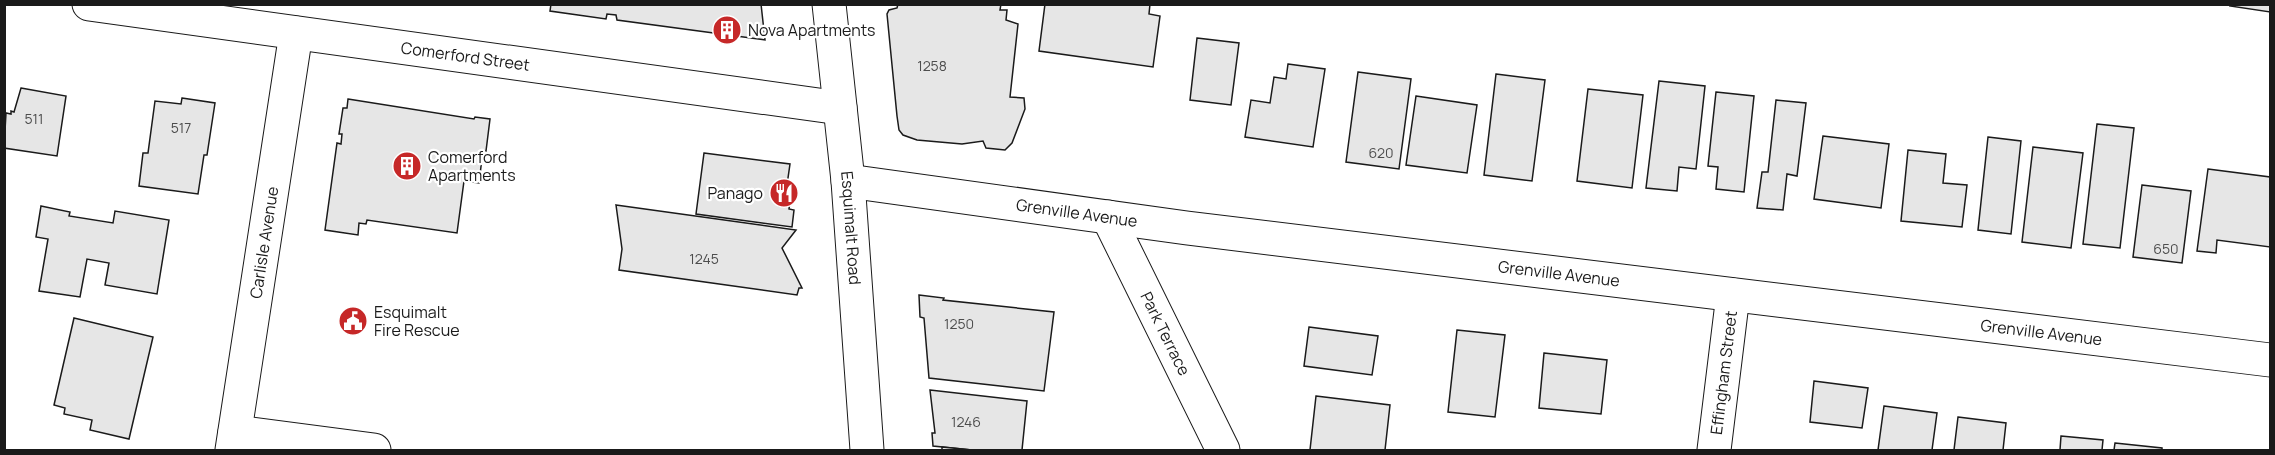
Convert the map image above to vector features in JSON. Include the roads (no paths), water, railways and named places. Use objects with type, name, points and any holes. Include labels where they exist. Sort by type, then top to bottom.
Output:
[{"type":"street","name":"Comerford Street","points":[[88,4],[840,108]]},
{"type":"street","name":"Esquimalt Road","points":[[829,4],[848,181],[867,450]]},
{"type":"street","name":"Carlisle Avenue","points":[[233,441],[296,33]]},
{"type":"street","name":"Grenville Avenue","points":[[848,181],[1108,217],[2271,360]]},
{"type":"street","name":"Park Terrace","points":[[1108,217],[1223,450]]},
{"type":"street","name":"Effingham Street","points":[[1714,450],[1733,295]]},
{"type":"street","points":[[233,441],[374,450]]},
{"type":"place","name":"Nova Apartments","points":[[727,30]]},
{"type":"place","name":"Comerford Apartments","points":[[407,166]]},
{"type":"place","name":"Panago","points":[[784,193]]},
{"type":"place","name":"Esquimalt Fire Rescue","points":[[353,321]]}]
